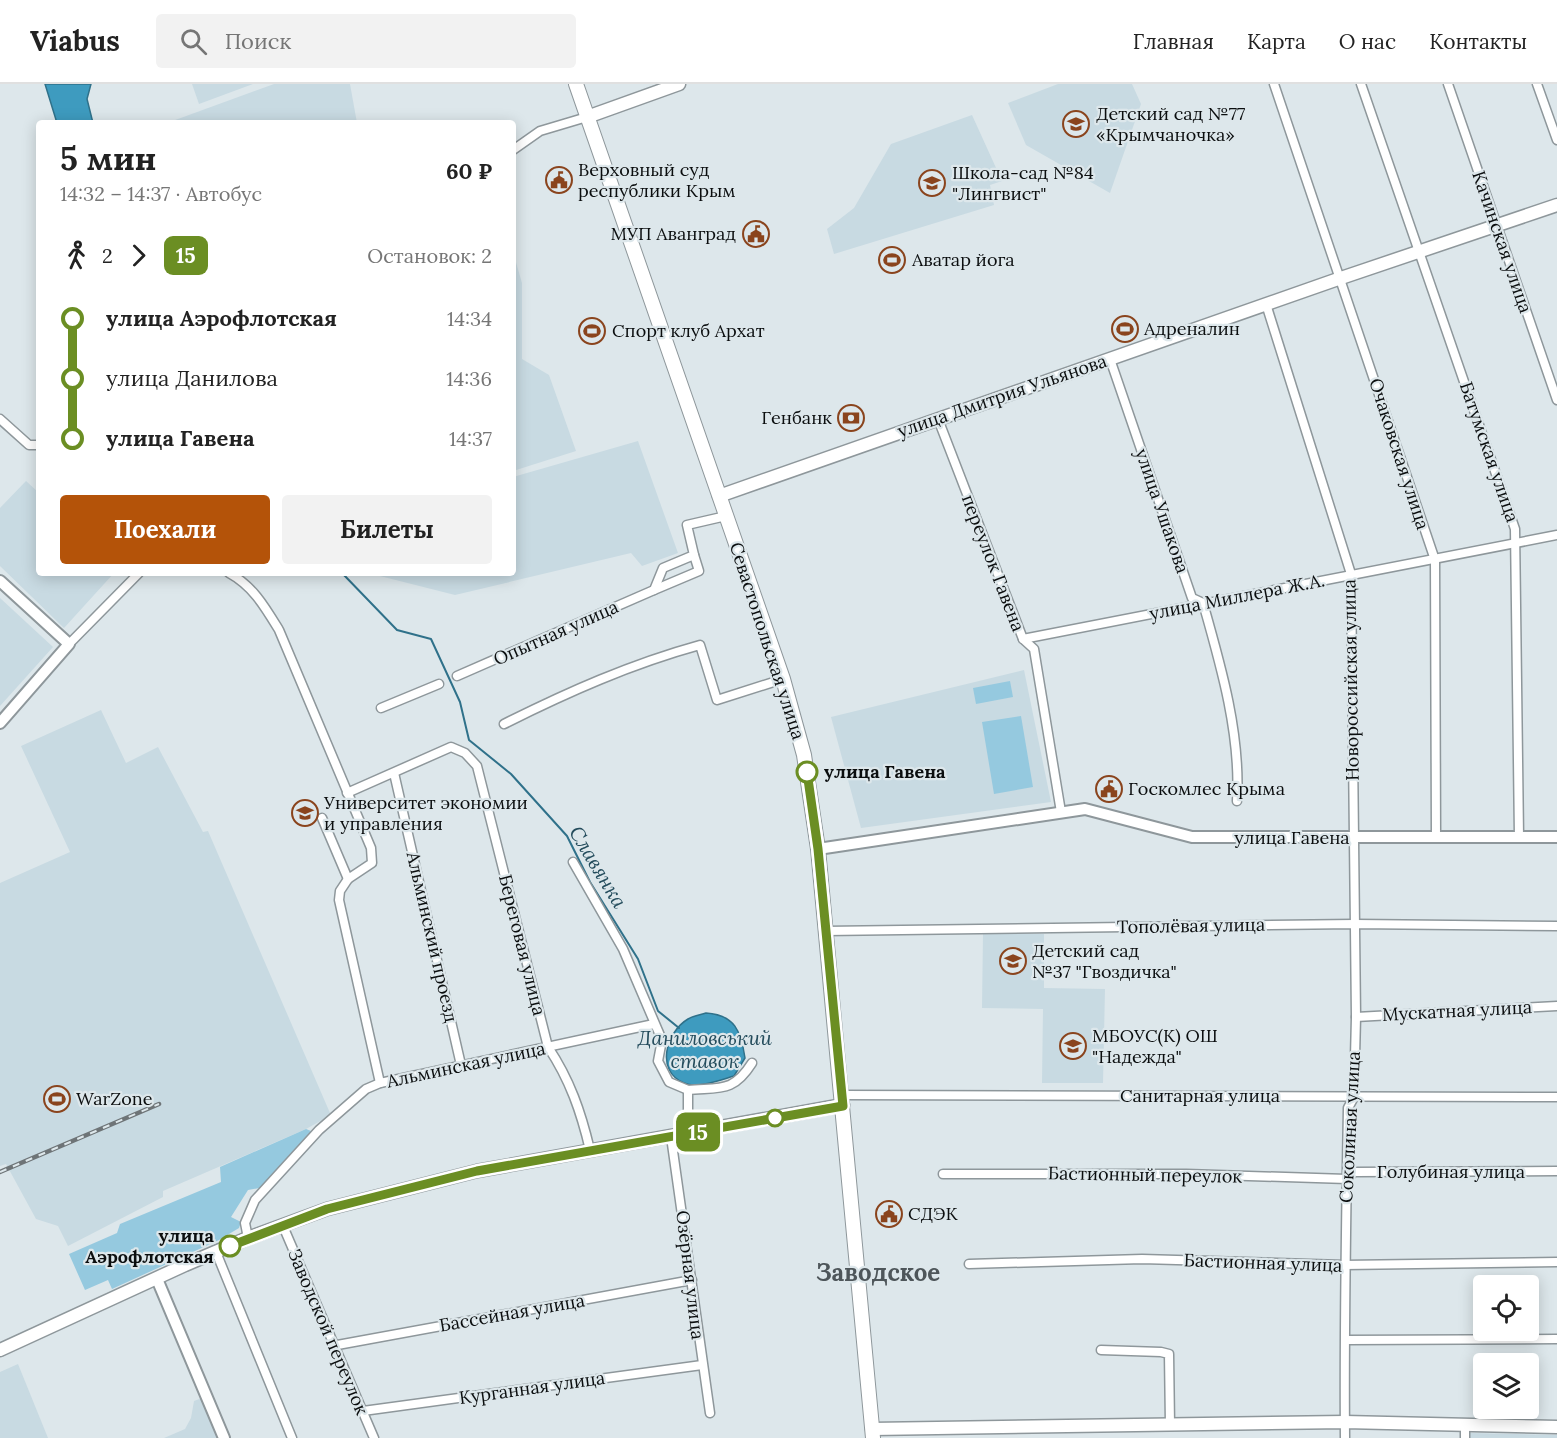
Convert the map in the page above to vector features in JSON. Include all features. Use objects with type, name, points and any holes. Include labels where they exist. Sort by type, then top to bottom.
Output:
[{"type":"main road","name":"Севастопольская улица","points":[[576,84],[783,680],[804,755],[818,849],[873,1434]]},
{"type":"main road","points":[[587,117],[679,84]]},
{"type":"main road","name":"улица Дмитрия Ульянова","points":[[719,496],[1110,358],[1557,205]]},
{"type":"main road","points":[[0,1350],[248,1238],[327,1209],[477,1171],[724,1127],[843,1100]]},
{"type":"main road","points":[[873,1434],[1345,1422],[1465,1432],[1557,1427]]},
{"type":"street","name":"Очаковская улица","points":[[1274,84],[1435,560],[1436,838]]},
{"type":"street","name":"Батумская улица","points":[[1361,84],[1515,529],[1517,542],[1519,837]]},
{"type":"street","name":"Качинская улица","points":[[1448,84],[1557,399]]},
{"type":"street","points":[[1537,84],[1557,140]]},
{"type":"street","points":[[516,148],[540,131],[587,117]]},
{"type":"street","name":"Новороссийская улица","points":[[1266,304],[1351,574],[1355,924]]},
{"type":"street","name":"улица Ушакова","points":[[1110,358],[1192,598],[1203,603],[1219,660],[1239,770],[1237,801]]},
{"type":"street","points":[[0,419],[29,445],[36,446]]},
{"type":"street","name":"переулок Гавена","points":[[938,419],[1023,639],[1034,649],[1061,812]]},
{"type":"street","points":[[654,590],[663,568],[694,555],[687,525],[726,516]]},
{"type":"street","name":"улица Миллера Ж.А.","points":[[1023,639],[1557,535]]},
{"type":"street","name":"Опытная улица","points":[[457,676],[699,571],[694,555]]},
{"type":"street","points":[[0,723],[69,644],[136,576]]},
{"type":"street","points":[[235,576],[261,599],[279,630],[304,683],[373,857],[372,863],[348,879],[340,891],[339,900],[380,1083]]},
{"type":"street","points":[[0,581],[69,644]]},
{"type":"street","points":[[504,724],[574,690],[647,660],[700,645],[717,700],[783,680]]},
{"type":"street","points":[[381,708],[439,684]]},
{"type":"street","name":"Береговая улица","points":[[394,774],[451,747],[465,753],[477,766],[548,1047],[565,1073],[577,1102],[590,1150]]},
{"type":"street","points":[[347,793],[394,774]]},
{"type":"street","name":"Альминский проезд","points":[[394,774],[461,1065]]},
{"type":"street","name":"улица Гавена","points":[[818,849],[1085,809],[1192,837],[1354,839],[1557,837]]},
{"type":"street","points":[[322,818],[348,879]]},
{"type":"street","points":[[573,862],[622,949],[662,1040],[658,1061],[669,1082],[688,1090],[734,1085],[742,1079],[752,1063]]},
{"type":"street","name":"Тополёвая улица","points":[[825,931],[1355,924],[1557,926]]},
{"type":"street","name":"Соколиная улица","points":[[1345,1438],[1347,1340],[1344,1265],[1348,1108],[1354,1097],[1355,924]]},
{"type":"street","name":"Мускатная улица","points":[[1356,1017],[1557,1006]]},
{"type":"street","name":"Альминская улица","points":[[248,1238],[245,1223],[255,1200],[319,1130],[366,1089],[380,1083],[654,1024]]},
{"type":"street","points":[[688,1090],[688,1118],[711,1121],[724,1127]]},
{"type":"street","name":"Санитарная улица","points":[[843,1100],[1557,1097]]},
{"type":"street","name":"Озёрная улица","points":[[671,1137],[710,1413]]},
{"type":"street","name":"Голубиная улица","points":[[1347,1179],[1354,1172],[1557,1171]]},
{"type":"street","name":"Бастионный переулок","points":[[943,1174],[1186,1174],[1347,1179]]},
{"type":"street","name":"Заводской переулок","points":[[283,1226],[332,1346],[374,1438]]},
{"type":"street","points":[[216,1252],[292,1438]]},
{"type":"street","name":"Бастионная улица","points":[[969,1264],[1142,1259],[1344,1265],[1557,1262]]},
{"type":"street","points":[[158,1279],[224,1438]]},
{"type":"street","name":"Бассейная улица","points":[[332,1346],[692,1280]]},
{"type":"street","points":[[1347,1340],[1557,1339]]},
{"type":"street","points":[[1101,1350],[1168,1354],[1170,1425]]},
{"type":"street","name":"Курганная улица","points":[[363,1411],[702,1365]]},
{"type":"shaded area","points":[[192,84],[253,84],[199,104]]},
{"type":"shaded area","points":[[274,84],[350,84],[356,120],[175,120]]},
{"type":"shaded area","name":"Детский сад №77 «Крымчаночка»","points":[[1058,84],[1132,84],[1141,104],[1110,193],[1026,145],[1008,103]]},
{"type":"shaded area","name":"Школа-сад №84 \"Лингвист\"","points":[[972,115],[1002,181],[990,185],[994,205],[834,254],[827,229],[854,208],[891,144]]},
{"type":"shaded area","points":[[516,262],[522,283],[522,359],[549,375],[576,451],[516,470]]},
{"type":"shaded area","points":[[638,441],[678,553],[642,566],[631,553],[455,595],[380,576],[516,576],[516,476]]},
{"type":"shaded area","points":[[26,481],[36,490],[36,576],[111,576],[64,628],[0,566],[0,508]]},
{"type":"shaded area","points":[[0,598],[53,647],[0,706]]},
{"type":"shaded area","points":[[1024,670],[1051,802],[861,828],[831,717]]},
{"type":"shaded area","points":[[1010,681],[1013,697],[976,704],[973,688]]},
{"type":"shaded area","points":[[101,710],[126,763],[158,747],[203,832],[208,831],[330,1113],[306,1129],[163,1191],[163,1197],[68,1246],[58,1226],[36,1219],[6,1164],[0,1166],[0,883],[70,852],[21,746]]},
{"type":"shaded area","points":[[1021,716],[1033,787],[994,794],[982,722]]},
{"type":"shaded area","points":[[983,933],[1044,934],[1044,988],[1105,989],[1103,1083],[1042,1083],[1043,1009],[982,1008]]},
{"type":"shaded area","points":[[306,1129],[311,1131],[303,1144],[265,1187],[248,1190],[231,1217],[241,1222],[239,1228],[219,1240],[112,1289],[108,1280],[85,1290],[69,1254],[117,1233],[120,1224],[221,1182],[220,1167]]},
{"type":"shaded area","points":[[18,1364],[48,1438],[0,1438],[0,1372]]},
{"type":"shaded area","points":[[202,1398],[218,1438],[164,1438],[185,1429],[191,1418],[194,1401]]},
{"type":"shaded area","points":[[1469,1433],[1557,1435],[1557,1438],[1469,1438]]},
{"type":"water","points":[[45,84],[91,84],[87,99],[92,120],[56,120]]},
{"type":"water","name":"Даниловський ставок","points":[[706,1013],[724,1017],[735,1026],[739,1032],[745,1058],[734,1076],[709,1083],[689,1085],[675,1077],[669,1070],[667,1051],[669,1042],[680,1025],[690,1018]]},
{"type":"waterway","name":"Славянка","points":[[345,576],[397,630],[431,639],[460,702],[469,740],[511,774],[567,836],[590,882],[638,959],[658,1011],[679,1028]]},
{"type":"railway","points":[[0,1172],[159,1104]]},
{"type":"bus line","name":"15","points":[[230,1246],[327,1209],[477,1171],[843,1106],[818,849],[807,772]]},
{"type":"place","name":"Детский сад №77 «Крымчаночка»","points":[[1076,124]]},
{"type":"place","name":"Верховный суд республики Крым","points":[[559,180]]},
{"type":"place","name":"Школа-сад №84 \"Лингвист\"","points":[[932,183]]},
{"type":"place","name":"МУП Аванград","points":[[756,234]]},
{"type":"place","name":"Аватар йога","points":[[892,260]]},
{"type":"place","name":"Адреналин","points":[[1125,329]]},
{"type":"place","name":"Спорт клуб Архат","points":[[592,331]]},
{"type":"place","name":"Генбанк","points":[[851,418]]},
{"type":"place","name":"улица Гавена","points":[[807,772]]},
{"type":"place","name":"Госкомлес Крыма","points":[[1109,789]]},
{"type":"place","name":"Университет экономии и управления","points":[[305,813]]},
{"type":"place","name":"Детский сад №37 \"Гвоздичка\"","points":[[1013,961]]},
{"type":"place","name":"МБОУС(К) ОШ \"Надежда\"","points":[[1073,1046]]},
{"type":"place","name":"WarZone","points":[[57,1099]]},
{"type":"place","name":"СДЭК","points":[[889,1214]]},
{"type":"place","name":"улица Аэрофлотская","points":[[230,1246]]},
{"type":"district","name":"Заводское","points":[[878,1273]]}]
